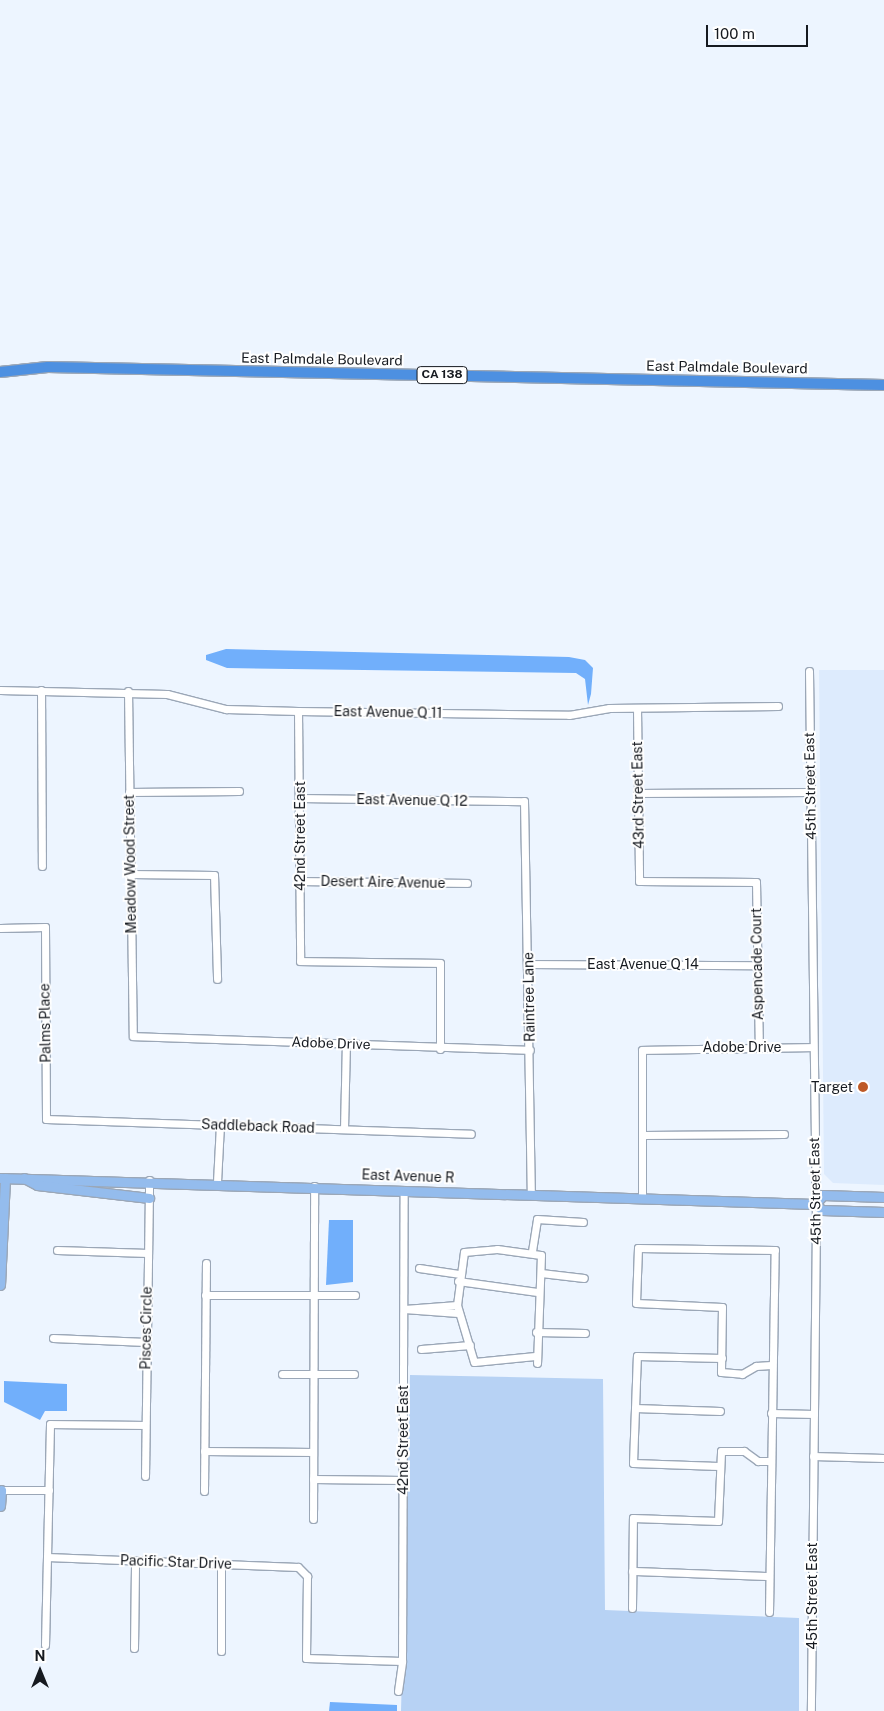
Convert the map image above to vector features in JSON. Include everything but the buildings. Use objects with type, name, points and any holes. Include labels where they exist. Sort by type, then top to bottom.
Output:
[{"type":"highway","name":"East Palmdale Boulevard","points":[[0,372],[48,367],[884,385]]},
{"type":"main road","points":[[22,1177],[38,1185],[148,1198]]},
{"type":"main road","name":"East Avenue R","points":[[2,1178],[217,1182],[815,1204],[822,1210],[884,1212]]},
{"type":"main road","points":[[0,1285],[2,1178]]},
{"type":"main road","name":"East Avenue R","points":[[815,1204],[823,1196],[884,1197]]},
{"type":"main road","points":[[0,1490],[0,1506]]},
{"type":"street","name":"45th Street East","points":[[809,671],[815,1204],[811,1711]]},
{"type":"street","name":"East Avenue Q 11","points":[[0,690],[128,691],[167,694],[226,709],[298,711],[569,715],[637,708],[778,706]]},
{"type":"street","points":[[41,690],[42,866]]},
{"type":"street","name":"Meadow Wood Street","points":[[128,691],[133,1036]]},
{"type":"street","name":"43rd Street East","points":[[637,708],[639,882],[756,882]]},
{"type":"street","name":"42nd Street East","points":[[298,711],[300,961],[440,963],[440,1049]]},
{"type":"street","points":[[129,792],[239,791]]},
{"type":"street","points":[[637,793],[810,792]]},
{"type":"street","name":"East Avenue Q 12","points":[[300,798],[524,801]]},
{"type":"street","name":"Raintree Lane","points":[[524,801],[529,964],[531,1194]]},
{"type":"street","points":[[130,874],[214,875],[217,979]]},
{"type":"street","name":"Desert Aire Avenue","points":[[300,881],[467,883]]},
{"type":"street","name":"Aspencade Court","points":[[756,882],[756,965],[760,1047]]},
{"type":"street","name":"Palms Place","points":[[0,928],[45,927],[46,1119]]},
{"type":"street","name":"East Avenue Q 14","points":[[529,964],[756,965]]},
{"type":"street","name":"Adobe Drive","points":[[133,1036],[440,1049],[530,1050]]},
{"type":"street","points":[[344,1129],[346,1044]]},
{"type":"street","name":"Adobe Drive","points":[[643,1135],[642,1050],[813,1047]]},
{"type":"street","name":"Saddleback Road","points":[[46,1119],[471,1134]]},
{"type":"street","points":[[217,1182],[220,1125]]},
{"type":"street","points":[[642,1199],[643,1135],[784,1134]]},
{"type":"street","name":"Pisces Circle","points":[[145,1476],[144,1425],[149,1180]]},
{"type":"street","points":[[313,1519],[314,1186]]},
{"type":"street","name":"42nd Street East","points":[[398,1691],[402,1661],[404,1190]]},
{"type":"street","points":[[532,1251],[537,1219],[583,1222]]},
{"type":"street","points":[[769,1612],[771,1365],[775,1250],[638,1248],[636,1303],[722,1307],[721,1372],[742,1374],[756,1366],[771,1365]]},
{"type":"street","points":[[56,1250],[148,1253]]},
{"type":"street","points":[[532,1251],[541,1255],[541,1273],[537,1292],[536,1360],[474,1362],[457,1305],[458,1277],[464,1252],[532,1251]]},
{"type":"street","points":[[204,1491],[206,1263]]},
{"type":"street","points":[[419,1268],[537,1292]]},
{"type":"street","points":[[541,1273],[584,1278]]},
{"type":"street","points":[[205,1294],[355,1295]]},
{"type":"street","points":[[404,1309],[413,1305],[457,1305]]},
{"type":"street","points":[[404,1309],[458,1313]]},
{"type":"street","points":[[536,1332],[585,1333]]},
{"type":"street","points":[[53,1338],[146,1342]]},
{"type":"street","points":[[421,1349],[470,1345]]},
{"type":"street","points":[[720,1466],[634,1463],[635,1408],[637,1356],[722,1358]]},
{"type":"street","points":[[282,1374],[354,1374]]},
{"type":"street","points":[[635,1408],[720,1411]]},
{"type":"street","points":[[771,1413],[814,1414]]},
{"type":"street","points":[[45,1645],[50,1424],[144,1425]]},
{"type":"street","points":[[204,1451],[313,1452]]},
{"type":"street","points":[[632,1608],[633,1518],[718,1521],[721,1451],[744,1451],[758,1461],[771,1461]]},
{"type":"street","points":[[813,1456],[884,1458]]},
{"type":"street","points":[[313,1479],[403,1480]]},
{"type":"street","points":[[0,1490],[48,1490]]},
{"type":"street","name":"Pacific Star Drive","points":[[47,1557],[221,1564],[304,1570],[308,1576],[306,1658],[402,1661]]},
{"type":"street","points":[[134,1648],[135,1561]]},
{"type":"street","points":[[221,1564],[221,1650]]},
{"type":"street","points":[[632,1571],[769,1576]]},
{"type":"shaded area","points":[[819,670],[884,670],[884,1185],[833,1183],[824,1174]]},
{"type":"shaded area","points":[[410,1375],[603,1379],[605,1610],[799,1618],[799,1711],[401,1711]]},
{"type":"water","points":[[226,649],[569,657],[585,660],[593,668],[591,694],[588,705],[585,679],[576,673],[227,668],[206,660],[206,655]]},
{"type":"water","points":[[329,1220],[353,1220],[353,1282],[326,1285]]},
{"type":"water","points":[[4,1381],[67,1384],[67,1411],[45,1411],[40,1420],[4,1402]]},
{"type":"water","points":[[330,1702],[397,1705],[397,1711],[329,1711]]},
{"type":"place","name":"Target","points":[[863,1087]]}]
